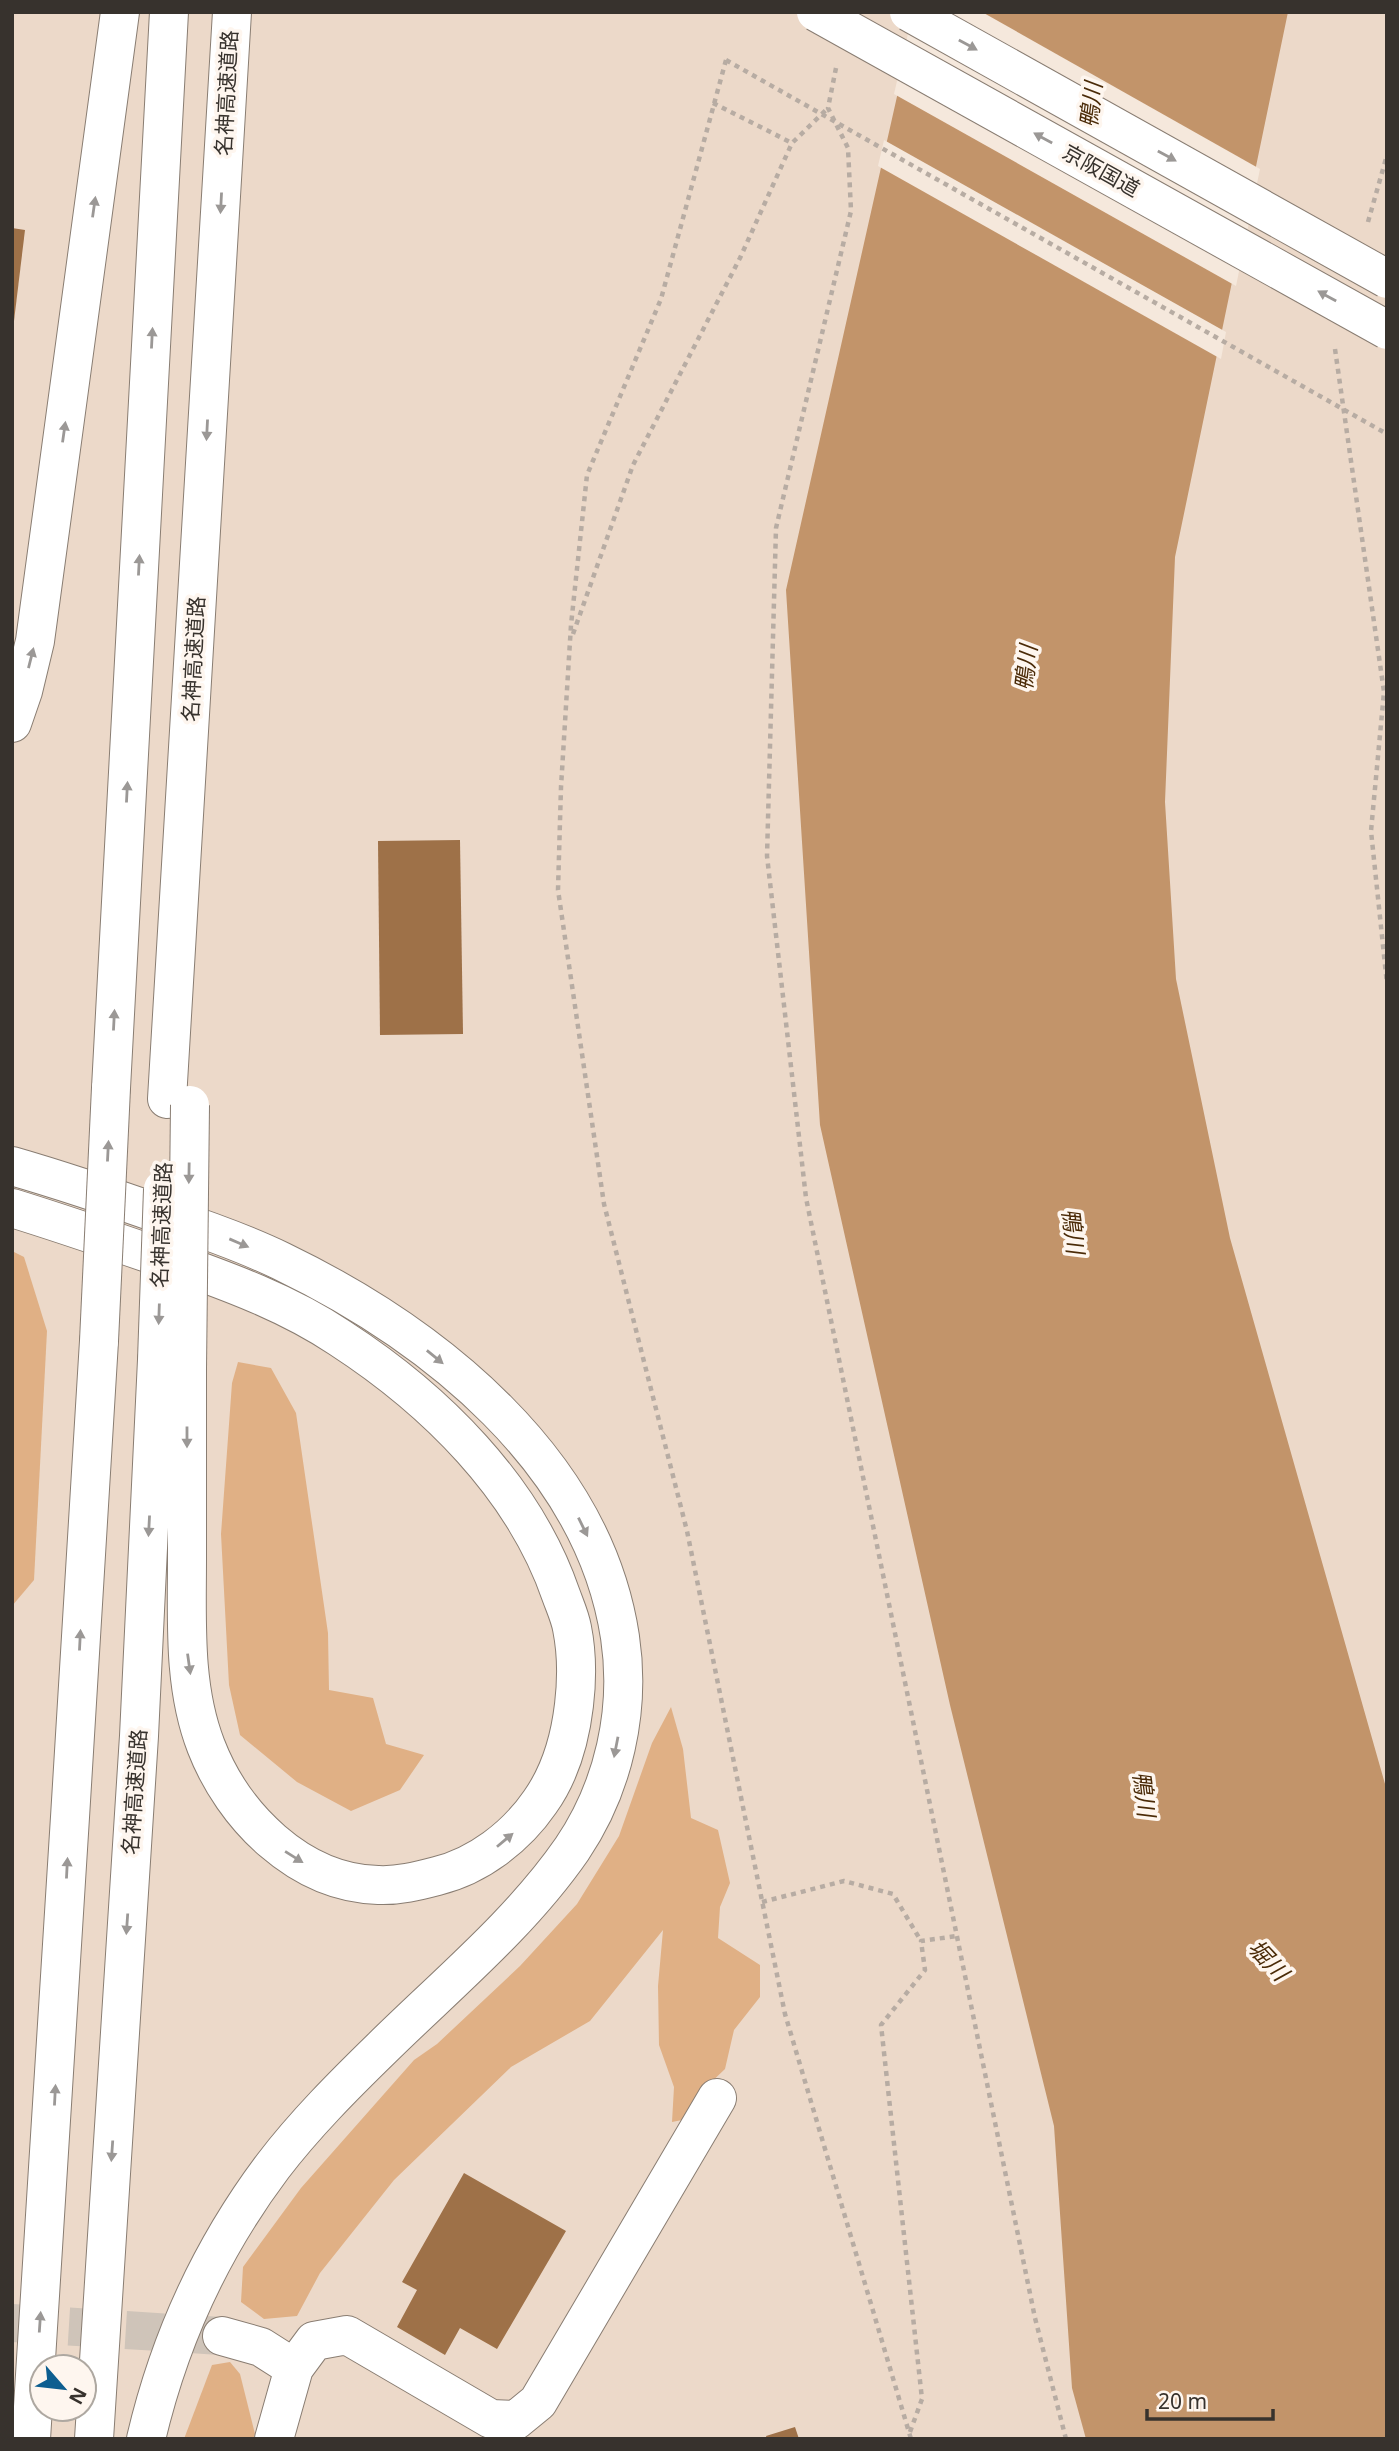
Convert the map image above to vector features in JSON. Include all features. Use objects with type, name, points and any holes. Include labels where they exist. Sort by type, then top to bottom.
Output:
[{"type":"main road","points":[[12,723],[35,641],[120,12]]},
{"type":"main road","points":[[32,2439],[54,2123],[99,1341],[169,12]]},
{"type":"main road","name":"名神高速道路","points":[[94,2439],[139,1736],[172,1364],[193,681],[232,12]]},
{"type":"main road","name":"京阪国道","points":[[816,12],[1387,330]]},
{"type":"main road","points":[[909,12],[1387,279]]},
{"type":"main road","points":[[12,1166],[221,1235],[278,1259],[373,1311],[471,1386],[518,1433],[553,1475],[579,1518],[601,1564],[615,1608],[623,1658],[623,1703],[615,1755],[597,1802],[575,1844],[545,1885],[511,1923],[334,2096],[273,2166],[233,2227],[197,2292],[171,2350],[146,2439]]},
{"type":"main road","points":[[12,1208],[230,1282],[338,1336],[438,1414],[483,1462],[521,1512],[553,1570],[572,1627],[576,1681],[571,1728],[559,1765],[541,1801],[519,1828],[486,1855],[452,1872],[415,1882],[377,1885],[341,1879],[306,1864],[274,1844],[247,1816],[223,1780],[206,1746],[195,1706],[187,1650],[172,1364]]},
{"type":"main road","points":[[274,2439],[293,2368],[314,2341],[347,2335],[491,2419],[516,2420],[538,2402],[717,2098]]},
{"type":"main road","points":[[222,2336],[261,2347],[293,2368]]},
{"type":"path","points":[[910,2436],[785,2014],[687,1531],[604,1204],[558,890],[570,641],[587,475],[661,299],[726,60],[1387,434]]},
{"type":"path","points":[[570,641],[633,465],[740,258],[792,142],[828,108],[836,67]]},
{"type":"path","points":[[713,103],[792,142]]},
{"type":"path","points":[[828,108],[848,148],[851,211],[776,528],[767,856],[806,1198],[1035,2318],[1066,2439]]},
{"type":"path","points":[[1368,223],[1387,155]]},
{"type":"path","points":[[1338,339],[1335,352],[1384,692]]},
{"type":"path","points":[[1387,682],[1371,831],[1387,984]]},
{"type":"path","points":[[762,1902],[844,1881],[893,1894],[921,1941],[925,1970],[881,2025],[922,2399],[910,2436]]},
{"type":"path","points":[[921,1941],[957,1936]]},
{"type":"shaded area","points":[[12,12],[1387,12],[1387,2439],[12,2439]]},
{"type":"shaded area","points":[[12,1251],[24,1257],[47,1331],[34,1580],[12,1606]]},
{"type":"shaded area","points":[[238,1362],[271,1368],[296,1413],[328,1633],[329,1690],[373,1698],[386,1744],[424,1755],[400,1790],[351,1811],[297,1782],[240,1735],[229,1685],[221,1534],[232,1383]]},
{"type":"shaded area","points":[[671,1707],[683,1749],[691,1818],[718,1830],[730,1883],[720,1907],[718,1938],[760,1965],[760,1997],[734,2030],[725,2069],[702,2091],[687,2119],[672,2122],[674,2087],[659,2045],[658,1986],[663,1930],[590,2021],[511,2067],[394,2180],[320,2273],[297,2316],[264,2319],[241,2302],[243,2267],[301,2188],[414,2060],[437,2044],[520,1966],[577,1904],[619,1836],[652,1743]]},
{"type":"shaded area","points":[[230,2362],[240,2374],[255,2434],[253,2439],[184,2439],[212,2365]]},
{"type":"water","points":[[916,12],[1288,12],[1175,557],[1165,802],[1176,979],[1230,1238],[1387,1791],[1387,2439],[1086,2439],[1072,2388],[1054,2126],[950,1705],[820,1125],[786,590]]},
{"type":"pier","points":[[913,12],[982,12],[1260,169],[1236,286],[894,94]]},
{"type":"pier","points":[[884,140],[1226,332],[1221,359],[878,166]]},
{"type":"building","points":[[12,228],[25,230],[14,321],[12,321]]},
{"type":"building","points":[[460,840],[463,1034],[380,1035],[378,841]]},
{"type":"building","points":[[464,2173],[566,2231],[497,2349],[460,2328],[445,2355],[397,2327],[417,2290],[402,2282]]},
{"type":"building","points":[[795,2427],[799,2439],[767,2439],[766,2436]]},
{"type":"tunnel","points":[[12,2323],[222,2336]]},
{"type":"water label","name":"鴨川","points":[[1091,105]]},
{"type":"water label","name":"鴨川","points":[[1026,668]]},
{"type":"water label","name":"鴨川","points":[[1073,1231]]},
{"type":"water label","name":"鴨川","points":[[1144,1794]]},
{"type":"water label","name":"堀川","points":[[1268,1960]]}]
